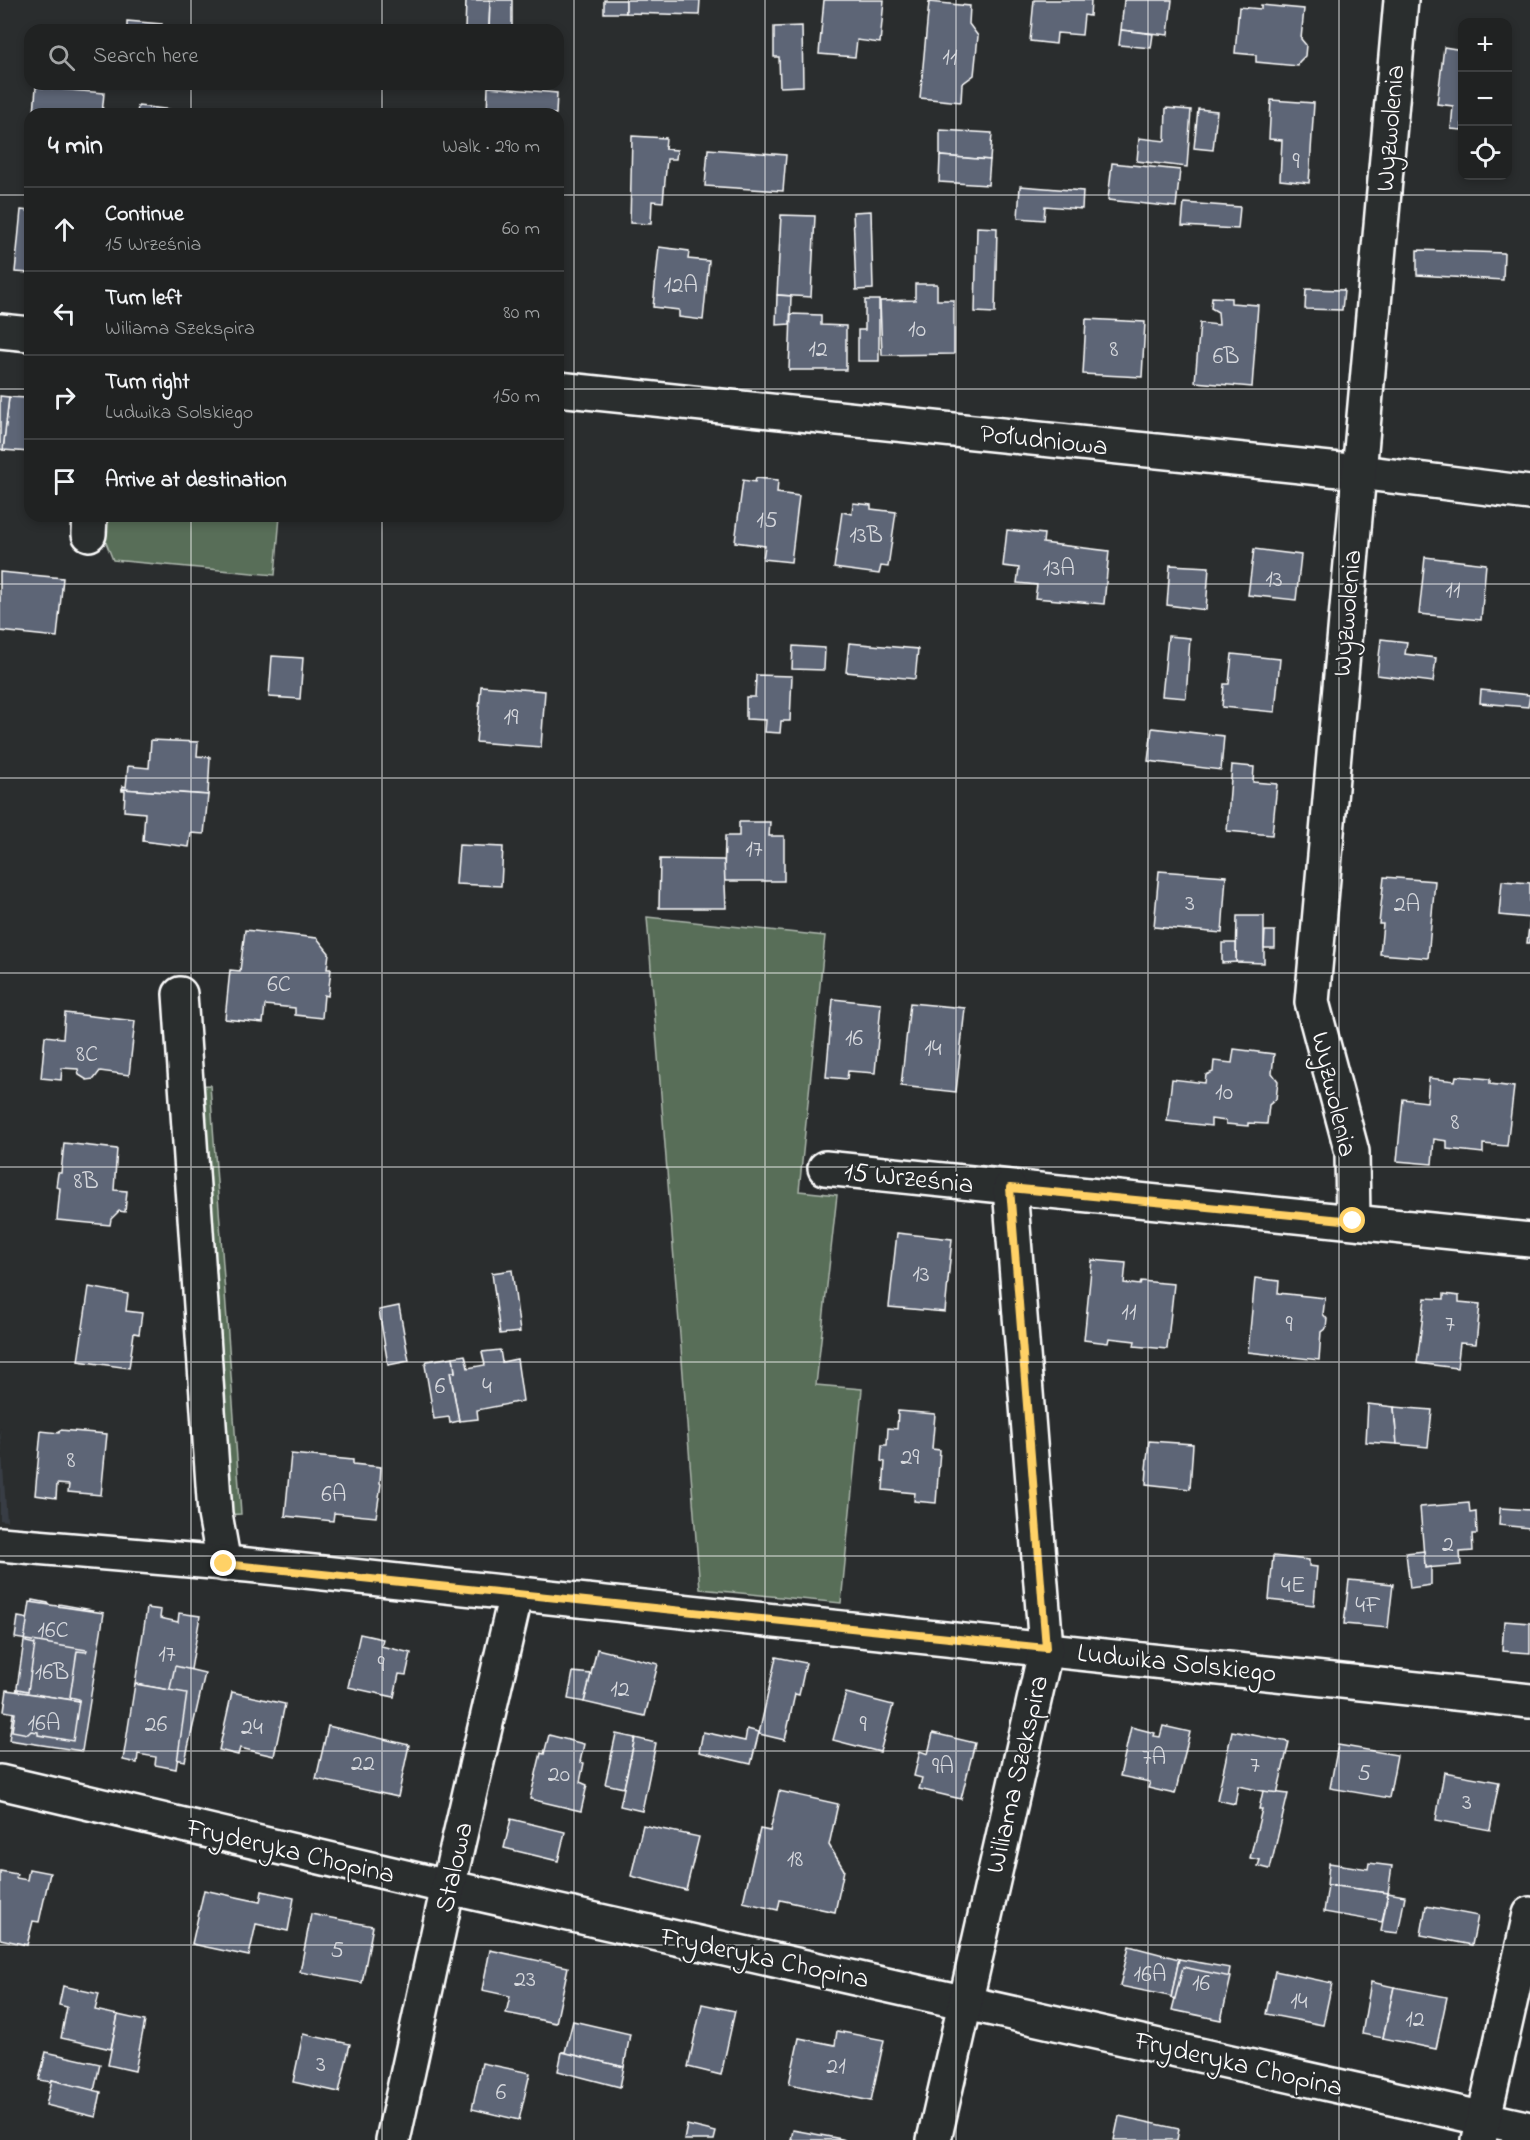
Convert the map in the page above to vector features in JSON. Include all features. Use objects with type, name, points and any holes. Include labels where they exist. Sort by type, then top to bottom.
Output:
[{"type":"street","name":"Wyzwolenia","points":[[1353,1221],[1352,1152],[1312,1002],[1401,0]]},
{"type":"street","points":[[0,331],[24,333]]},
{"type":"street","name":"Południowa","points":[[564,390],[1359,471],[1530,493]]},
{"type":"street","points":[[180,994],[215,1515],[224,1564]]},
{"type":"street","name":"15 Września","points":[[825,1168],[1530,1240]]},
{"type":"street","name":"Wiliama Szekspira","points":[[934,2140],[1046,1648],[1010,1188]]},
{"type":"street","name":"Ludwika Solskiego","points":[[0,1544],[224,1564],[1046,1648],[1530,1701]]},
{"type":"street","name":"Stalowa","points":[[393,2140],[448,1887],[516,1594]]},
{"type":"street","name":"Fryderyka Chopina","points":[[0,1782],[448,1887],[964,2001],[1481,2129],[1530,2129]]},
{"type":"street","points":[[1481,2129],[1530,1914]]},
{"type":"shaded area","points":[[0,1428],[7,1521],[0,1520]]},
{"type":"green space","points":[[106,522],[279,522],[275,575],[113,560],[105,540]]},
{"type":"green space","points":[[647,917],[825,936],[799,1191],[837,1195],[816,1385],[862,1389],[841,1603],[700,1589]]},
{"type":"green space","points":[[210,1085],[241,1514],[226,1515],[195,1086]]},
{"type":"building","points":[[466,0],[490,0],[489,24],[465,24]]},
{"type":"building","points":[[490,0],[512,0],[512,24],[489,24]]},
{"type":"building","points":[[604,0],[626,0],[626,13],[604,13]]},
{"type":"building","points":[[626,0],[700,0],[699,15],[626,13]]},
{"type":"building","points":[[824,0],[884,0],[880,43],[857,40],[855,57],[819,54]]},
{"type":"building","points":[[1034,0],[1091,0],[1090,16],[1084,15],[1082,35],[1057,33],[1056,44],[1030,41]]},
{"type":"building","points":[[1124,0],[1172,0],[1168,35],[1121,30]]},
{"type":"building","points":[[929,2],[970,6],[969,24],[978,36],[974,75],[962,84],[961,102],[920,98]]},
{"type":"building","points":[[1261,5],[1304,9],[1301,39],[1306,45],[1305,56],[1298,66],[1256,62],[1256,55],[1235,53],[1239,7],[1261,9]]},
{"type":"building","points":[[127,21],[162,24],[127,24]]},
{"type":"building","points":[[802,26],[803,86],[780,87],[779,57],[774,57],[774,27]]},
{"type":"building","points":[[1121,30],[1153,34],[1151,48],[1119,45]]},
{"type":"building","points":[[1444,47],[1458,49],[1458,130],[1451,129],[1453,106],[1437,104]]},
{"type":"building","points":[[36,90],[104,93],[103,108],[34,108]]},
{"type":"building","points":[[488,90],[557,93],[556,108],[487,108]]},
{"type":"building","points":[[1271,100],[1314,103],[1309,183],[1280,180],[1282,140],[1269,139]]},
{"type":"building","points":[[1166,108],[1191,110],[1187,167],[1137,161],[1139,138],[1165,141]]},
{"type":"building","points":[[1198,109],[1217,111],[1213,150],[1194,148]]},
{"type":"building","points":[[940,130],[992,133],[990,160],[940,156]]},
{"type":"building","points":[[632,136],[666,138],[665,149],[677,150],[676,159],[667,159],[663,202],[652,201],[651,224],[630,223]]},
{"type":"building","points":[[708,149],[786,155],[783,191],[705,186]]},
{"type":"building","points":[[940,156],[990,160],[988,185],[939,182]]},
{"type":"building","points":[[1112,163],[1180,170],[1176,207],[1108,200]]},
{"type":"building","points":[[1020,186],[1083,191],[1082,209],[1045,206],[1044,220],[1018,218]]},
{"type":"building","points":[[1184,203],[1240,207],[1238,229],[1182,226]]},
{"type":"building","points":[[21,210],[24,210],[24,273],[15,272]]},
{"type":"building","points":[[871,211],[873,289],[856,290],[853,212]]},
{"type":"building","points":[[781,215],[815,216],[811,297],[777,295]]},
{"type":"building","points":[[977,227],[997,228],[995,313],[975,312]]},
{"type":"building","points":[[659,247],[689,251],[688,259],[709,261],[703,320],[679,317],[679,310],[653,307]]},
{"type":"building","points":[[1417,250],[1504,253],[1503,280],[1417,275]]},
{"type":"building","points":[[915,284],[937,284],[937,300],[954,300],[954,354],[882,355],[880,301],[915,300]]},
{"type":"building","points":[[1306,289],[1344,290],[1342,310],[1305,309]]},
{"type":"building","points":[[777,295],[791,296],[790,324],[776,325]]},
{"type":"building","points":[[1212,297],[1231,298],[1231,303],[1258,305],[1252,387],[1195,382],[1200,323],[1219,325],[1218,312],[1211,308]]},
{"type":"building","points":[[865,300],[879,300],[879,361],[858,361],[858,330],[865,330]]},
{"type":"building","points":[[791,314],[821,315],[821,325],[846,326],[846,370],[789,370]]},
{"type":"building","points":[[1086,319],[1145,322],[1142,377],[1083,374]]},
{"type":"building","points":[[0,396],[9,397],[3,450],[0,449]]},
{"type":"building","points":[[9,397],[24,398],[24,452],[3,450]]},
{"type":"building","points":[[756,478],[778,480],[777,493],[799,496],[791,562],[763,559],[765,546],[735,542],[743,480],[755,482]]},
{"type":"building","points":[[853,503],[871,505],[871,509],[896,512],[888,567],[881,566],[879,574],[834,568],[842,512],[852,514]]},
{"type":"building","points":[[1007,530],[1044,534],[1043,543],[1109,551],[1104,604],[1035,598],[1037,585],[1017,583],[1019,568],[1003,566]]},
{"type":"building","points":[[1254,549],[1301,555],[1296,600],[1248,595]]},
{"type":"building","points":[[1425,557],[1486,564],[1481,620],[1419,614]]},
{"type":"building","points":[[1170,565],[1209,567],[1206,610],[1167,605]]},
{"type":"building","points":[[0,572],[63,578],[57,637],[0,631]]},
{"type":"building","points":[[1168,636],[1190,638],[1186,698],[1162,696]]},
{"type":"building","points":[[1381,639],[1407,642],[1405,654],[1436,658],[1433,682],[1377,675]]},
{"type":"building","points":[[849,643],[918,649],[915,679],[846,672]]},
{"type":"building","points":[[793,646],[825,648],[824,670],[792,669]]},
{"type":"building","points":[[1232,654],[1280,659],[1275,712],[1222,707],[1224,684],[1229,684]]},
{"type":"building","points":[[272,656],[303,658],[300,699],[269,697]]},
{"type":"building","points":[[756,675],[792,676],[790,721],[781,721],[780,733],[765,732],[766,720],[746,719],[746,697],[755,697]]},
{"type":"building","points":[[481,686],[545,691],[541,747],[476,742]]},
{"type":"building","points":[[1481,690],[1530,695],[1528,707],[1480,703]]},
{"type":"building","points":[[1152,728],[1224,736],[1221,770],[1148,761]]},
{"type":"building","points":[[151,740],[198,742],[197,756],[210,757],[208,795],[122,789],[123,786],[126,787],[128,766],[149,768]]},
{"type":"building","points":[[1232,765],[1254,767],[1253,782],[1277,784],[1272,835],[1227,831]]},
{"type":"building","points":[[122,789],[208,795],[204,834],[191,833],[189,847],[143,841],[145,813],[124,811],[125,791]]},
{"type":"building","points":[[739,822],[770,822],[769,836],[784,836],[784,881],[724,881],[725,836],[739,836]]},
{"type":"building","points":[[459,845],[503,847],[501,886],[456,884]]},
{"type":"building","points":[[660,859],[724,860],[726,908],[659,908]]},
{"type":"building","points":[[1159,871],[1226,876],[1222,933],[1154,927]]},
{"type":"building","points":[[1384,877],[1435,881],[1428,958],[1380,954],[1383,924],[1379,924]]},
{"type":"building","points":[[1502,881],[1530,883],[1530,918],[1499,915]]},
{"type":"building","points":[[1237,916],[1264,916],[1264,963],[1236,962]]},
{"type":"building","points":[[1530,918],[1530,943],[1527,943]]},
{"type":"building","points":[[245,930],[317,938],[329,953],[327,969],[331,969],[328,996],[324,995],[322,1018],[295,1015],[295,1008],[265,1005],[263,1023],[225,1019],[230,970],[240,971]]},
{"type":"building","points":[[1265,931],[1275,931],[1275,948],[1264,948]]},
{"type":"building","points":[[1222,943],[1236,943],[1236,962],[1222,963]]},
{"type":"building","points":[[833,999],[881,1004],[875,1073],[848,1071],[847,1079],[826,1077]]},
{"type":"building","points":[[910,1003],[965,1008],[956,1092],[901,1086]]},
{"type":"building","points":[[65,1013],[135,1021],[129,1075],[100,1071],[94,1079],[87,1080],[79,1075],[78,1069],[62,1068],[61,1080],[41,1078],[45,1036],[63,1038]]},
{"type":"building","points":[[1234,1049],[1274,1054],[1272,1073],[1278,1081],[1276,1099],[1269,1105],[1267,1124],[1248,1123],[1248,1126],[1226,1124],[1226,1121],[1211,1119],[1211,1126],[1167,1121],[1172,1079],[1205,1083],[1206,1075],[1213,1072],[1214,1061],[1232,1063]]},
{"type":"building","points":[[1456,1076],[1490,1079],[1490,1084],[1514,1087],[1507,1146],[1483,1144],[1483,1153],[1447,1149],[1447,1141],[1434,1139],[1432,1164],[1397,1161],[1403,1099],[1427,1102],[1429,1078],[1455,1081]]},
{"type":"building","points":[[64,1143],[117,1149],[114,1190],[127,1191],[125,1212],[119,1211],[111,1219],[110,1225],[57,1220],[60,1188],[56,1187],[58,1173],[61,1173]]},
{"type":"building","points":[[897,1233],[952,1239],[945,1312],[889,1307]]},
{"type":"building","points":[[1092,1260],[1126,1263],[1124,1283],[1140,1285],[1141,1281],[1174,1284],[1167,1349],[1134,1346],[1135,1341],[1109,1338],[1108,1343],[1084,1340]]},
{"type":"building","points":[[512,1270],[520,1332],[500,1334],[492,1273]]},
{"type":"building","points":[[1255,1278],[1279,1281],[1278,1293],[1325,1298],[1323,1314],[1327,1319],[1326,1328],[1321,1332],[1319,1360],[1248,1352]]},
{"type":"building","points":[[89,1287],[128,1294],[126,1311],[142,1313],[139,1334],[134,1333],[129,1368],[78,1361]]},
{"type":"building","points":[[1444,1294],[1459,1296],[1459,1302],[1480,1304],[1476,1344],[1460,1343],[1457,1368],[1417,1363],[1425,1298],[1444,1299]]},
{"type":"building","points":[[399,1306],[409,1361],[388,1365],[379,1310]]},
{"type":"building","points":[[500,1350],[502,1362],[517,1359],[523,1401],[477,1410],[478,1419],[459,1421],[450,1372],[455,1372],[453,1357],[465,1355],[468,1368],[485,1365],[482,1352]]},
{"type":"building","points":[[453,1357],[455,1372],[450,1372],[459,1421],[450,1423],[449,1417],[434,1419],[425,1365],[427,1361]]},
{"type":"building","points":[[1368,1404],[1394,1407],[1397,1444],[1366,1442]]},
{"type":"building","points":[[1394,1407],[1432,1410],[1428,1447],[1397,1444]]},
{"type":"building","points":[[898,1411],[935,1414],[932,1449],[940,1450],[936,1503],[914,1501],[915,1493],[883,1490],[885,1462],[881,1461],[882,1445],[887,1445],[888,1428],[897,1429]]},
{"type":"building","points":[[60,1430],[107,1434],[101,1495],[68,1492],[69,1485],[57,1484],[56,1498],[35,1495],[41,1431],[59,1433]]},
{"type":"building","points":[[1149,1441],[1193,1444],[1190,1489],[1146,1484]]},
{"type":"building","points":[[291,1454],[353,1460],[353,1464],[381,1467],[376,1517],[334,1513],[333,1521],[285,1516]]},
{"type":"building","points":[[1469,1503],[1470,1513],[1476,1512],[1477,1534],[1472,1534],[1473,1551],[1460,1552],[1461,1565],[1425,1568],[1420,1507]]},
{"type":"building","points":[[1500,1508],[1530,1510],[1530,1528],[1499,1525]]},
{"type":"building","points":[[1424,1551],[1425,1568],[1431,1567],[1431,1585],[1410,1588],[1406,1553]]},
{"type":"building","points":[[1273,1556],[1309,1560],[1309,1566],[1317,1567],[1314,1605],[1269,1600]]},
{"type":"building","points":[[1349,1580],[1393,1584],[1388,1628],[1344,1624]]},
{"type":"building","points":[[33,1600],[48,1603],[51,1607],[58,1608],[59,1604],[93,1610],[87,1650],[15,1638],[18,1617],[29,1619]]},
{"type":"building","points":[[30,1602],[104,1613],[82,1751],[9,1740]]},
{"type":"building","points":[[147,1608],[161,1610],[160,1618],[178,1622],[179,1613],[200,1616],[187,1693],[135,1684]]},
{"type":"building","points":[[1504,1621],[1530,1623],[1530,1653],[1502,1651]]},
{"type":"building","points":[[360,1634],[383,1639],[381,1646],[411,1653],[406,1675],[399,1674],[394,1697],[348,1687]]},
{"type":"building","points":[[26,1640],[87,1650],[86,1652],[77,1651],[70,1697],[79,1699],[79,1701],[18,1692],[18,1689],[28,1691],[35,1644],[26,1642]]},
{"type":"building","points":[[597,1649],[658,1664],[645,1716],[584,1702]]},
{"type":"building","points":[[776,1657],[806,1663],[799,1695],[795,1694],[785,1740],[759,1734]]},
{"type":"building","points":[[175,1666],[205,1673],[185,1761],[139,1751],[143,1730],[160,1734]]},
{"type":"building","points":[[573,1672],[591,1674],[584,1702],[568,1699]]},
{"type":"building","points":[[135,1684],[187,1693],[176,1769],[155,1765],[156,1757],[138,1754],[137,1763],[123,1760]]},
{"type":"building","points":[[7,1690],[79,1701],[73,1741],[38,1735],[38,1732],[31,1731],[28,1734],[12,1731],[15,1713],[4,1711]]},
{"type":"building","points":[[232,1692],[285,1704],[274,1756],[240,1748],[238,1755],[219,1750]]},
{"type":"building","points":[[846,1693],[893,1705],[880,1752],[833,1740]]},
{"type":"building","points":[[328,1726],[409,1745],[398,1797],[316,1779]]},
{"type":"building","points":[[1163,1726],[1190,1732],[1175,1794],[1148,1788],[1150,1782],[1120,1776],[1131,1727],[1155,1733],[1154,1736],[1160,1737]]},
{"type":"building","points":[[747,1729],[759,1732],[751,1764],[699,1752],[703,1732],[745,1741]]},
{"type":"building","points":[[1232,1731],[1289,1742],[1277,1794],[1238,1786],[1235,1804],[1217,1800]]},
{"type":"building","points":[[933,1733],[975,1743],[961,1799],[919,1789],[922,1778],[914,1776],[920,1751],[928,1754]]},
{"type":"building","points":[[616,1734],[635,1738],[624,1788],[605,1784]]},
{"type":"building","points":[[549,1735],[584,1744],[580,1762],[584,1763],[580,1782],[587,1785],[581,1811],[530,1799],[541,1753],[544,1754]]},
{"type":"building","points":[[635,1738],[656,1743],[642,1811],[620,1806]]},
{"type":"building","points":[[1338,1745],[1397,1755],[1389,1798],[1330,1788]]},
{"type":"building","points":[[1444,1772],[1499,1782],[1490,1830],[1436,1820]]},
{"type":"building","points":[[779,1791],[838,1804],[829,1845],[844,1870],[835,1912],[780,1900],[778,1910],[743,1902],[760,1829],[770,1831]]},
{"type":"building","points":[[1263,1791],[1288,1794],[1270,1869],[1258,1866],[1260,1860],[1250,1858],[1262,1809],[1259,1809]]},
{"type":"building","points":[[511,1819],[565,1832],[558,1861],[504,1848]]},
{"type":"building","points":[[643,1825],[699,1837],[686,1890],[631,1876]]},
{"type":"building","points":[[1329,1863],[1368,1869],[1369,1863],[1392,1866],[1388,1893],[1327,1885]]},
{"type":"building","points":[[29,1869],[50,1873],[39,1922],[33,1921],[27,1945],[0,1939],[0,1871],[17,1874],[16,1878],[27,1880]]},
{"type":"building","points":[[1328,1885],[1388,1893],[1382,1922],[1324,1912]]},
{"type":"building","points":[[204,1890],[260,1902],[262,1891],[294,1898],[288,1931],[256,1924],[249,1956],[192,1944]]},
{"type":"building","points":[[1388,1893],[1405,1896],[1398,1933],[1381,1931]]},
{"type":"building","points":[[1426,1906],[1478,1916],[1472,1945],[1421,1935]]},
{"type":"building","points":[[311,1914],[373,1926],[362,1983],[300,1972]]},
{"type":"building","points":[[1129,1946],[1179,1959],[1171,1998],[1120,1986]]},
{"type":"building","points":[[490,1950],[568,1967],[556,2023],[506,2013],[510,1996],[482,1990]]},
{"type":"building","points":[[1179,1959],[1230,1968],[1222,2009],[1171,1998]]},
{"type":"building","points":[[1183,1967],[1231,1977],[1221,2020],[1172,2010]]},
{"type":"building","points":[[1275,1971],[1332,1983],[1323,2025],[1266,2014]]},
{"type":"building","points":[[1371,1982],[1394,1987],[1383,2038],[1362,2034]]},
{"type":"building","points":[[63,1986],[99,1994],[95,2010],[118,2015],[111,2049],[61,2038],[67,2007],[59,2005]]},
{"type":"building","points":[[1394,1987],[1447,1997],[1436,2049],[1383,2038]]},
{"type":"building","points":[[702,2004],[735,2011],[721,2075],[688,2067]]},
{"type":"building","points":[[118,2015],[145,2021],[135,2071],[108,2065]]},
{"type":"building","points":[[573,2021],[630,2034],[624,2067],[562,2052],[565,2052]]},
{"type":"building","points":[[837,2031],[884,2040],[871,2101],[789,2084],[799,2038],[835,2045]]},
{"type":"building","points":[[303,2034],[350,2044],[339,2092],[293,2082]]},
{"type":"building","points":[[46,2052],[100,2064],[94,2091],[52,2080],[51,2082],[39,2080]]},
{"type":"building","points":[[562,2052],[624,2067],[620,2087],[558,2071]]},
{"type":"building","points":[[482,2063],[530,2073],[519,2120],[472,2109]]},
{"type":"building","points":[[52,2080],[101,2092],[96,2117],[46,2105]]},
{"type":"building","points":[[1119,2116],[1179,2129],[1177,2140],[1114,2140]]},
{"type":"building","points":[[687,2125],[716,2132],[714,2140],[684,2140]]},
{"type":"building","points":[[793,2130],[842,2139],[845,2140],[791,2140]]},
{"type":"route","points":[[224,1564],[1046,1648],[1010,1188],[1353,1221]]}]
